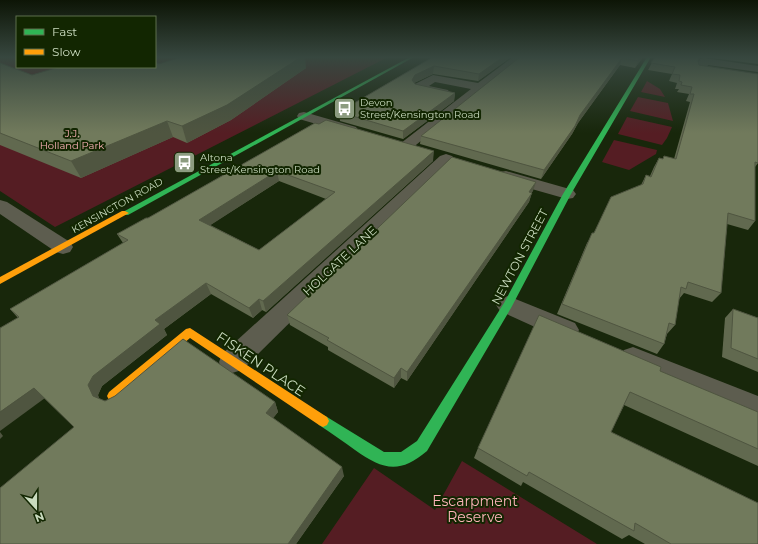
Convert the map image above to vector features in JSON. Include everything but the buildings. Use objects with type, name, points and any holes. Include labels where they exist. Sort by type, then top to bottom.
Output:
[{"type":"street","name":"KENSINGTON ROAD","points":[[0,281],[366,82]]},
{"type":"street","points":[[426,82],[419,87],[466,98],[487,82]]},
{"type":"street","points":[[454,82],[480,88]]},
{"type":"street","name":"NEWTON STREET","points":[[404,460],[419,450],[427,440],[508,305],[567,194],[638,82]]},
{"type":"street","name":"HOLGATE LANE","points":[[232,362],[442,157],[399,144],[466,98]]},
{"type":"street","points":[[304,116],[363,133]]},
{"type":"street","points":[[492,172],[567,194]]},
{"type":"street","points":[[0,206],[63,247]]},
{"type":"street","points":[[508,305],[758,410]]},
{"type":"street","name":"FISKEN PLACE","points":[[113,396],[190,332],[232,362],[377,457],[389,461],[404,460]]},
{"type":"green space","name":"J.J. Holland Park","points":[[0,82],[338,82],[55,227],[0,191]]},
{"type":"green space","points":[[646,82],[649,82],[660,89],[665,97],[641,92]]},
{"type":"green space","points":[[638,97],[668,103],[673,121],[630,111]]},
{"type":"green space","points":[[627,117],[672,127],[662,145],[618,134]]},
{"type":"green space","points":[[614,140],[657,150],[656,154],[629,170],[602,162]]},
{"type":"green space","name":"Escarpment Reserve","points":[[462,461],[597,544],[322,544],[374,468],[435,510]]},
{"type":"traffic: fast","points":[[125,213],[365,82]]},
{"type":"traffic: fast","points":[[323,421],[377,457],[384,459],[401,459],[412,454],[422,446],[508,305],[567,194],[634,82]]},
{"type":"traffic: slow","points":[[0,281],[125,213]]},
{"type":"traffic: slow","points":[[113,396],[190,332],[323,421]]},
{"type":"place","name":"Devon Street/Kensington Road","points":[[345,108]]},
{"type":"place","name":"Altona Street/Kensington Road","points":[[184,163]]}]
